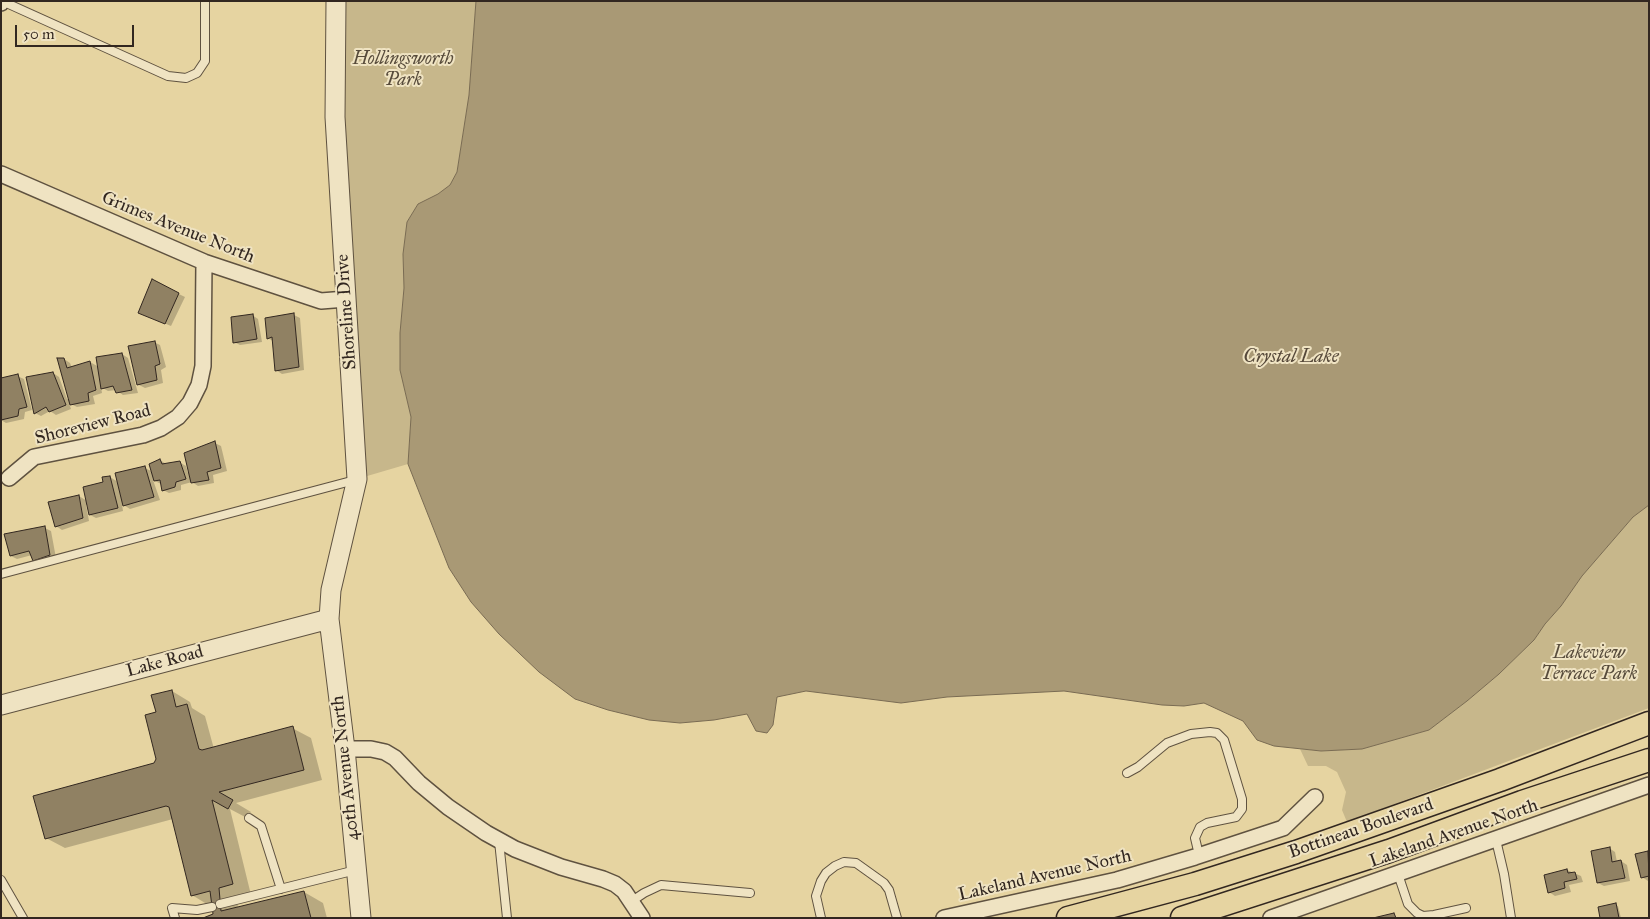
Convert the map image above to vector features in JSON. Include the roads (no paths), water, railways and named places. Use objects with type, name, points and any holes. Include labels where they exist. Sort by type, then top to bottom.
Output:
[{"type":"main road","name":"Bottineau Boulevard","points":[[1068,918],[1195,884],[1296,852],[1500,780],[1649,723]]},
{"type":"main road","name":"Bottineau Boulevard","points":[[1182,918],[1389,851],[1522,802],[1649,760]]},
{"type":"street","name":"Shoreline Drive","points":[[329,619],[331,590],[357,479],[334,117],[336,1]]},
{"type":"street","name":"Grimes Avenue North","points":[[1,174],[204,262],[321,301],[346,299]]},
{"type":"street","name":"Shoreview Road","points":[[9,478],[34,457],[142,435],[161,428],[178,417],[190,403],[199,385],[203,366],[204,262]]},
{"type":"street","name":"Lake Road","points":[[1,705],[329,619]]},
{"type":"street","name":"40th Avenue North","points":[[329,619],[345,749],[361,918]]},
{"type":"street","points":[[345,749],[371,749],[385,752],[395,758],[448,807],[499,840],[515,849],[561,867],[615,884],[632,901],[642,918]]},
{"type":"street","name":"Lakeland Avenue North","points":[[1271,918],[1297,914],[1398,874],[1649,785]]},
{"type":"street","name":"Lakeland Avenue North","points":[[944,918],[1117,880],[1283,828],[1315,797]]},
{"type":"lane","points":[[2,2],[168,76],[186,78],[197,73],[205,61],[205,1]]},
{"type":"lane","points":[[1,574],[357,479]]},
{"type":"lane","points":[[1127,773],[1138,767],[1167,743],[1191,734],[1217,733],[1224,740],[1242,800],[1242,809],[1236,817],[1207,823],[1200,827],[1195,838],[1199,855]]},
{"type":"lane","points":[[249,818],[261,826],[281,889]]},
{"type":"lane","points":[[499,840],[507,918]]},
{"type":"lane","points":[[1496,840],[1511,918]]},
{"type":"lane","points":[[821,918],[816,896],[821,881],[826,873],[844,862],[856,863],[884,883],[897,918]]},
{"type":"lane","points":[[174,918],[172,908],[197,910],[356,870]]},
{"type":"lane","points":[[1398,874],[1408,904],[1417,914],[1423,916],[1434,915],[1466,908]]},
{"type":"lane","points":[[1,880],[23,918]]},
{"type":"lane","points":[[632,901],[661,885],[750,894]]},
{"type":"water","name":"Crystal Lake","points":[[476,1],[1649,1],[1649,505],[1633,517],[1582,576],[1534,640],[1499,674],[1429,730],[1362,749],[1321,751],[1274,746],[1257,740],[1243,721],[1204,703],[1184,706],[1162,705],[1064,691],[947,697],[901,703],[806,691],[777,697],[773,725],[767,733],[756,731],[747,714],[714,720],[680,723],[649,720],[608,710],[575,699],[539,672],[499,634],[471,602],[449,568],[408,464],[411,417],[400,370],[400,333],[404,288],[403,254],[407,222],[418,204],[438,194],[450,185],[457,172],[469,95]]},
{"type":"park label","name":"Hollingsworth Park","points":[[403,70]]},
{"type":"park label","name":"Lakeview Terrace Park","points":[[1589,664]]}]
